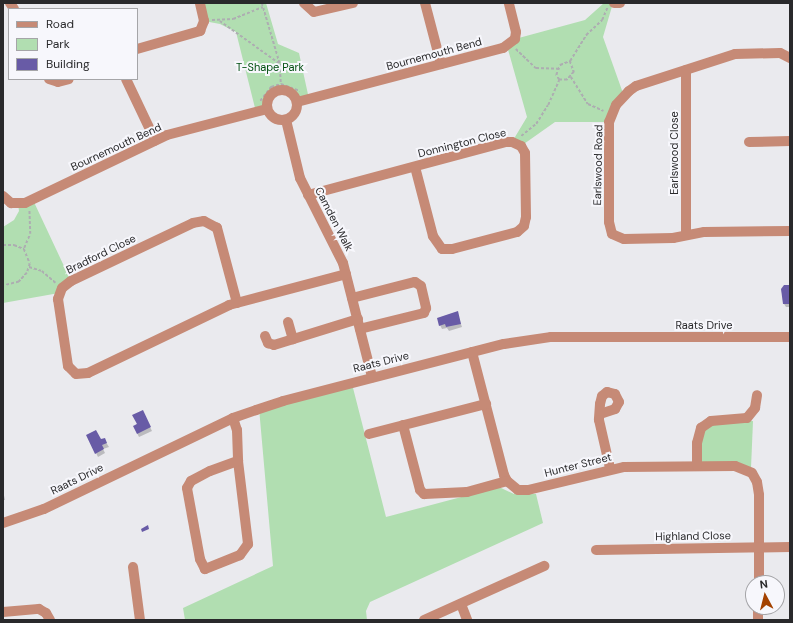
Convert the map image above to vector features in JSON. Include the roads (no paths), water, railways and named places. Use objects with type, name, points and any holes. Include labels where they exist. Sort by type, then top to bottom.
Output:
[{"type":"street","points":[[138,49],[195,34],[204,26],[200,3]]},
{"type":"street","points":[[304,3],[314,12],[353,3]]},
{"type":"street","points":[[425,3],[441,64]]},
{"type":"street","name":"Bournemouth Bend","points":[[297,102],[509,45],[515,39],[516,32],[509,3]]},
{"type":"street","points":[[614,3],[620,3]]},
{"type":"street","name":"Earlswood Road","points":[[790,58],[780,53],[735,54],[636,86],[621,98],[612,113],[609,122],[609,222],[612,234],[624,239],[673,238],[704,232],[790,231]]},
{"type":"street","name":"Earlswood Close","points":[[686,70],[686,235]]},
{"type":"street","points":[[52,80],[58,82],[65,80]]},
{"type":"street","points":[[126,80],[155,140]]},
{"type":"street","points":[[277,91],[291,93],[297,102],[296,111],[286,120],[275,119],[267,109],[268,100],[277,91]]},
{"type":"street","name":"Bournemouth Bend","points":[[3,196],[11,202],[25,203],[155,140],[267,109]]},
{"type":"street","name":"Camden Walk","points":[[286,120],[300,178],[336,248],[346,274],[372,377]]},
{"type":"street","points":[[749,142],[790,141]]},
{"type":"street","name":"Donnington Close","points":[[308,195],[506,142],[517,143],[525,153],[526,217],[524,226],[517,232],[452,249],[442,249],[435,240],[416,167]]},
{"type":"street","name":"Bradford Close","points":[[237,303],[217,228],[204,221],[192,223],[71,281],[62,288],[58,299],[65,358],[71,371],[76,374],[88,373],[237,303],[346,274]]},
{"type":"street","points":[[265,336],[268,343],[272,345],[359,324],[424,313],[426,308],[421,286],[414,282],[352,298]]},
{"type":"street","points":[[288,322],[293,339]]},
{"type":"street","name":"Raats Drive","points":[[3,523],[44,509],[233,418],[283,401],[520,340],[551,337],[790,337]]},
{"type":"street","points":[[403,425],[420,490],[424,494],[467,492],[507,482],[472,352]]},
{"type":"street","points":[[697,466],[697,443],[701,428],[711,421],[747,418],[755,408],[757,395]]},
{"type":"street","points":[[369,434],[486,404]]},
{"type":"street","points":[[600,414],[601,432],[610,468]]},
{"type":"street","points":[[233,418],[237,430],[238,461],[248,538],[247,549],[240,555],[205,569],[200,559],[187,488],[191,481],[210,471],[238,461]]},
{"type":"street","name":"Hunter Street","points":[[507,482],[518,490],[528,490],[610,468],[735,466],[752,473],[757,482],[759,575]]},
{"type":"street","name":"Highland Close","points":[[596,550],[759,546],[790,547]]},
{"type":"street","points":[[424,620],[544,566]]},
{"type":"street","points":[[133,567],[140,620]]},
{"type":"street","points":[[461,604],[467,620]]},
{"type":"street","points":[[3,612],[38,609],[46,613],[50,620]]},
{"type":"park label","name":"T-Shape Park","points":[[270,67]]}]
